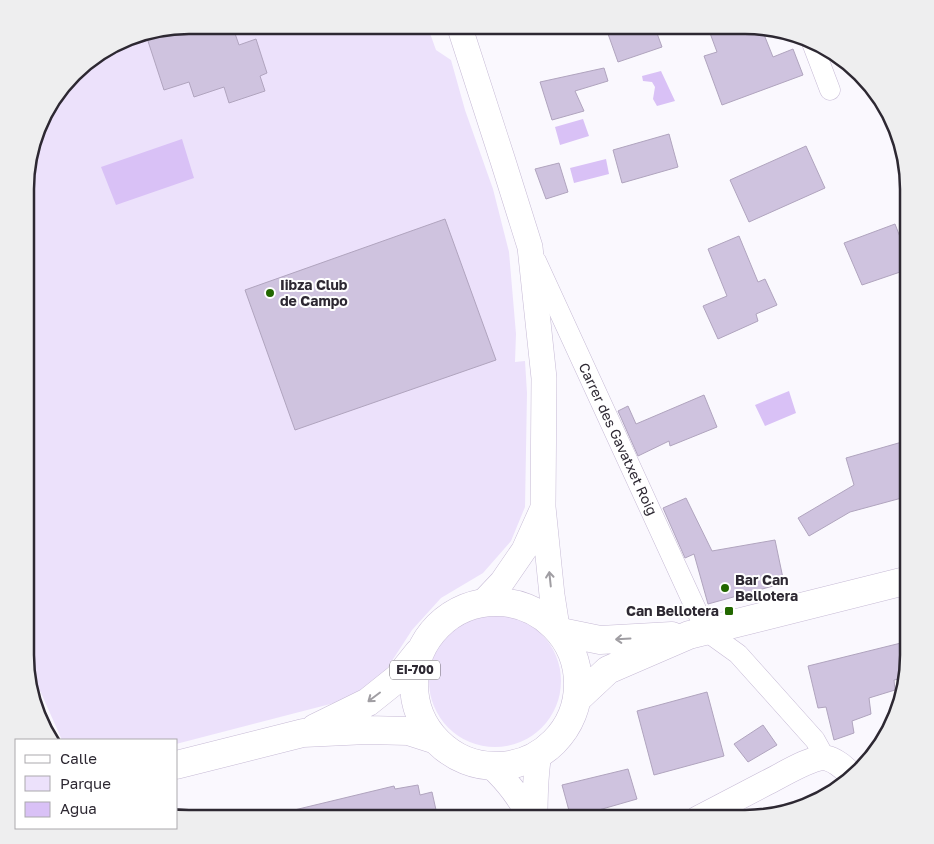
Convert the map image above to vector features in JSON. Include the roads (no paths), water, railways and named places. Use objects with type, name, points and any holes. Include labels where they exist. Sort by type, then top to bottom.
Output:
[{"type":"main road","name":"EI-700","points":[[578,698],[608,670],[697,633],[900,582]]},
{"type":"main road","name":"EI-700","points":[[178,764],[303,733],[368,702],[398,678],[431,633],[446,618],[463,608],[483,602],[503,602],[523,606],[541,614],[559,630],[570,647],[576,663],[579,681],[578,698],[573,715],[565,730],[553,744],[540,754],[524,762],[491,766],[464,760],[452,754],[436,740],[426,728],[419,713],[415,698],[414,681],[420,650]]},
{"type":"main road","name":"EI-700","points":[[559,630],[600,640],[697,633]]},
{"type":"main road","name":"EI-700","points":[[303,733],[367,730],[408,731],[436,740]]},
{"type":"street","name":"Carrer des Gavatxet Roig","points":[[462,34],[530,247],[697,633]]},
{"type":"street","points":[[815,51],[830,90]]},
{"type":"street","name":"Carrer des Gavatxet Roig","points":[[530,247],[544,378],[543,507],[552,595],[559,630]]},
{"type":"street","name":"Carrer des Gavatxet Roig","points":[[483,602],[502,582],[524,550],[543,507]]},
{"type":"street","points":[[697,633],[738,654],[815,740],[825,758]]},
{"type":"street","points":[[533,810],[535,781],[540,754]]},
{"type":"street","points":[[715,810],[810,762],[825,758],[834,761],[848,771]]},
{"type":"street","points":[[491,766],[506,780],[527,810]]},
{"type":"water","points":[[661,71],[675,101],[657,106],[653,99],[655,87],[652,82],[643,81],[642,76]]},
{"type":"water","points":[[583,119],[589,136],[560,145],[555,127]]},
{"type":"water","points":[[182,139],[194,178],[116,205],[101,167]]},
{"type":"water","points":[[606,159],[609,174],[574,183],[570,168]]},
{"type":"water","points":[[789,391],[796,413],[765,426],[755,405]]},
{"type":"place","name":"Iibza Club de Campo","points":[[270,293]]},
{"type":"place","name":"Bar Can Bellotera","points":[[725,588]]},
{"type":"place","name":"Can Bellotera","points":[[729,611]]}]
